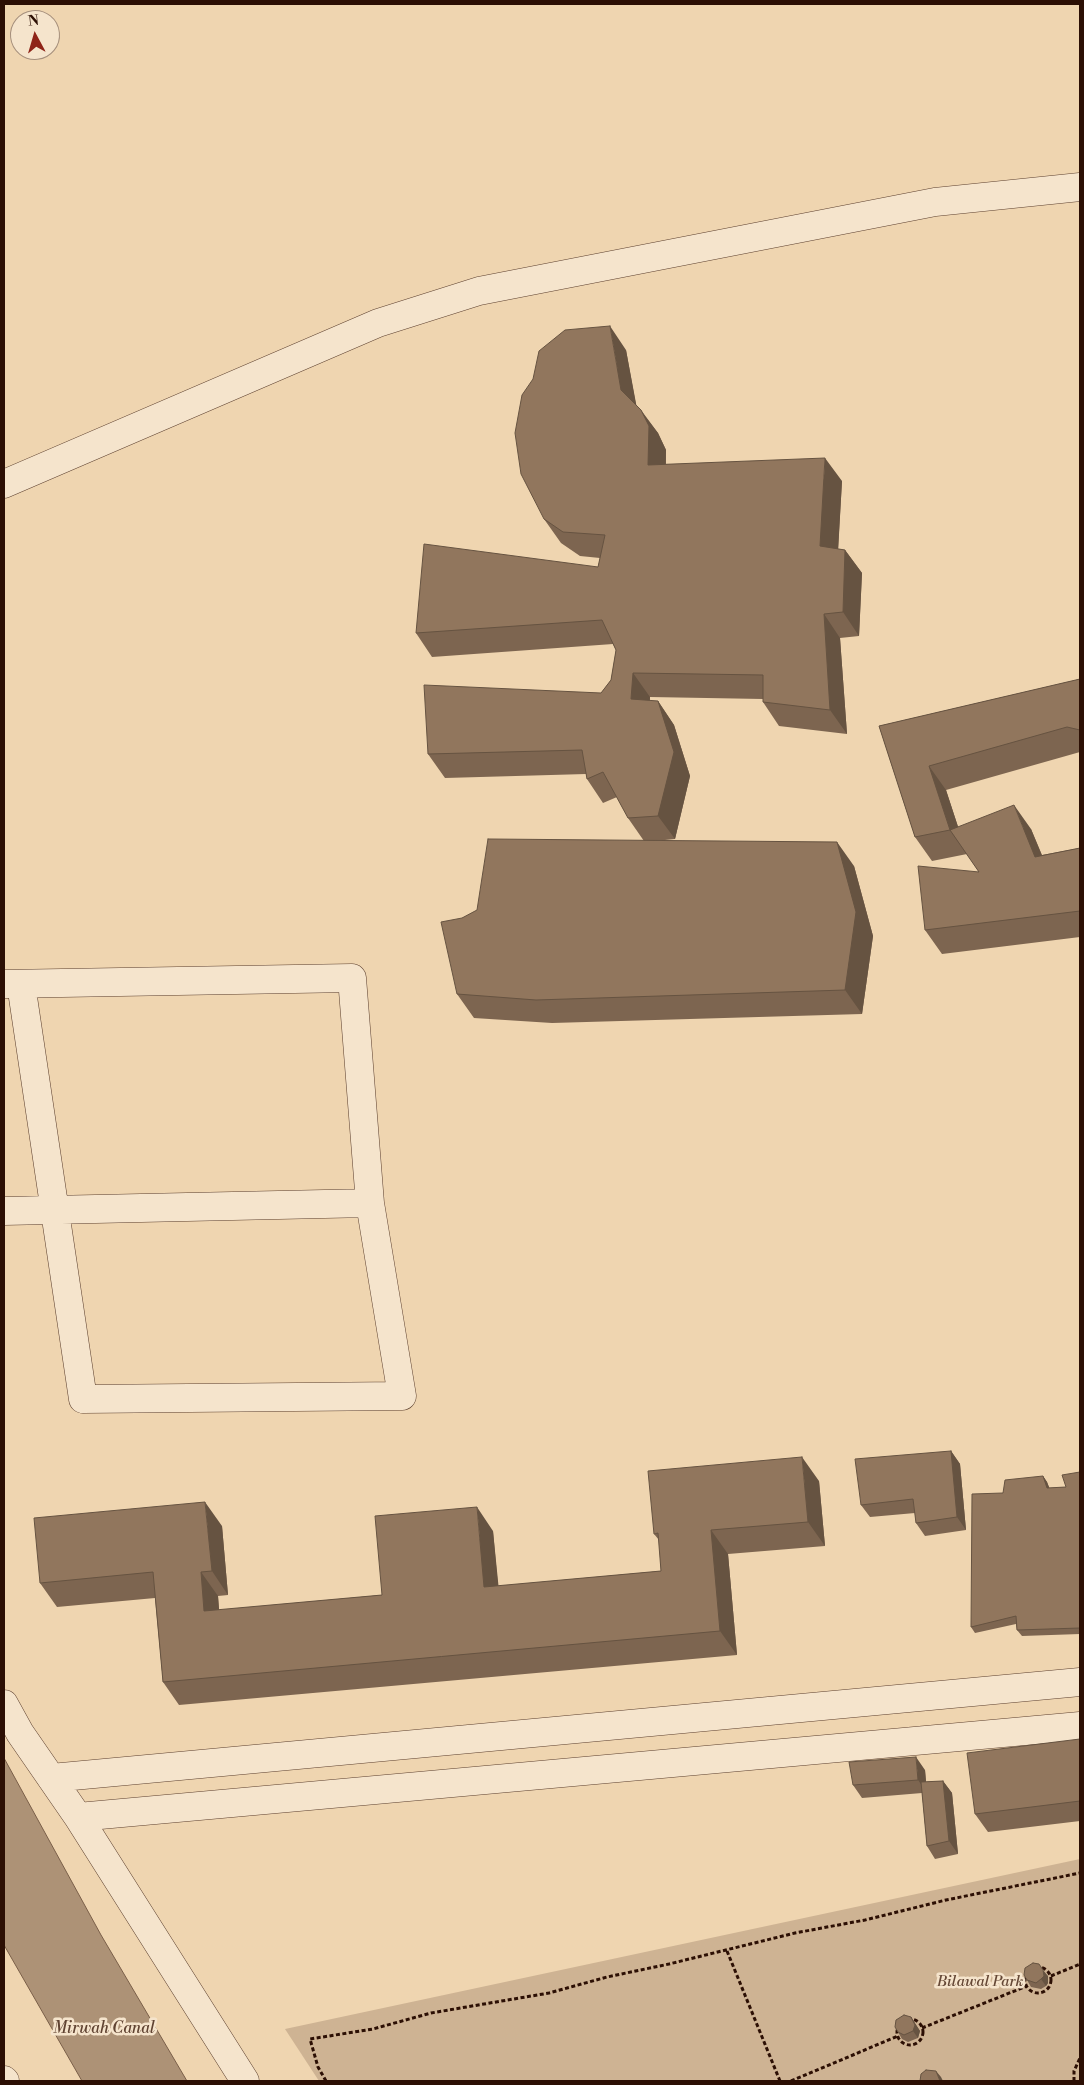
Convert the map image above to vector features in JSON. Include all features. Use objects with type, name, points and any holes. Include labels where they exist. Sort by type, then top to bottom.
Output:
[{"type":"street","points":[[4,484],[378,323],[479,291],[935,202],[1080,187]]},
{"type":"street","points":[[352,978],[370,1203],[402,1396],[84,1399],[55,1210],[12,984],[352,978]]},
{"type":"street","points":[[4,1212],[370,1203]]},
{"type":"street","points":[[51,1778],[1080,1682]]},
{"type":"street","points":[[4,1704],[20,1733],[78,1817],[245,2081]]},
{"type":"street","points":[[78,1817],[1080,1726]]},
{"type":"path","points":[[326,2081],[318,2068],[310,2039],[373,2028],[431,2013],[549,1993],[607,1977],[795,1934],[856,1922],[946,1900],[1080,1873]]},
{"type":"path","points":[[727,1951],[780,2081]]},
{"type":"path","points":[[1051,1976],[1080,1964]]},
{"type":"path","points":[[1033,1968],[1045,1969],[1051,1976],[1050,1984],[1046,1990],[1034,1992],[1028,1986],[1026,1978],[1033,1968]]},
{"type":"path","points":[[922,2028],[1028,1986]]},
{"type":"path","points":[[913,2019],[922,2028],[923,2032],[920,2040],[913,2044],[905,2044],[898,2036],[898,2026],[904,2020],[913,2019]]},
{"type":"path","points":[[791,2081],[898,2036]]},
{"type":"path","points":[[1074,2081],[1074,2071],[1080,2058]]},
{"type":"green space","name":"Bilawal Park","points":[[1080,1859],[1080,2081],[319,2081],[285,2029]]},
{"type":"water","name":"Mirwah Canal","points":[[4,1758],[101,1935],[187,2081],[82,2081],[4,1945]]},
{"type":"building","points":[[610,326],[621,390],[641,410],[649,426],[648,465],[825,458],[820,546],[845,550],[843,612],[824,614],[830,710],[763,702],[763,675],[633,673],[631,699],[658,701],[674,752],[658,816],[628,818],[603,772],[587,779],[582,750],[428,754],[424,685],[601,693],[611,680],[616,650],[602,620],[416,633],[424,544],[598,567],[605,535],[563,532],[544,519],[521,474],[515,433],[522,395],[533,379],[539,351],[565,330]]},
{"type":"building","points":[[1080,679],[1080,730],[1067,727],[929,766],[950,830],[915,837],[879,726]]},
{"type":"building","points":[[1014,805],[1035,857],[1080,848],[1080,911],[925,930],[918,866],[979,872],[950,830]]},
{"type":"building","points":[[488,839],[837,842],[856,912],[845,990],[536,1000],[457,994],[441,922],[462,918],[477,910]]},
{"type":"building","points":[[951,1451],[957,1517],[916,1523],[913,1499],[861,1505],[855,1459]]},
{"type":"building","points":[[802,1457],[808,1522],[711,1530],[720,1631],[163,1682],[153,1572],[40,1583],[34,1518],[205,1502],[212,1571],[201,1572],[204,1611],[382,1595],[375,1516],[477,1507],[484,1587],[661,1571],[658,1533],[654,1534],[648,1471]]},
{"type":"building","points":[[1080,1472],[1080,1628],[1017,1630],[1016,1616],[971,1627],[972,1494],[1003,1493],[1005,1480],[1043,1476],[1047,1488],[1066,1487],[1062,1475]]},
{"type":"building","points":[[1080,1739],[1080,1801],[975,1814],[967,1753]]},
{"type":"building","points":[[916,1757],[918,1780],[853,1785],[849,1762]]},
{"type":"building","points":[[943,1781],[949,1841],[927,1846],[921,1782]]},
{"type":"building","points":[[1033,1963],[1039,1964],[1044,1976],[1036,1983],[1027,1980],[1024,1975],[1025,1968]]},
{"type":"building","points":[[904,2015],[911,2017],[915,2025],[913,2031],[904,2035],[898,2032],[895,2027],[896,2020]]},
{"type":"building","points":[[926,2070],[936,2071],[940,2081],[920,2081],[921,2074]]}]
